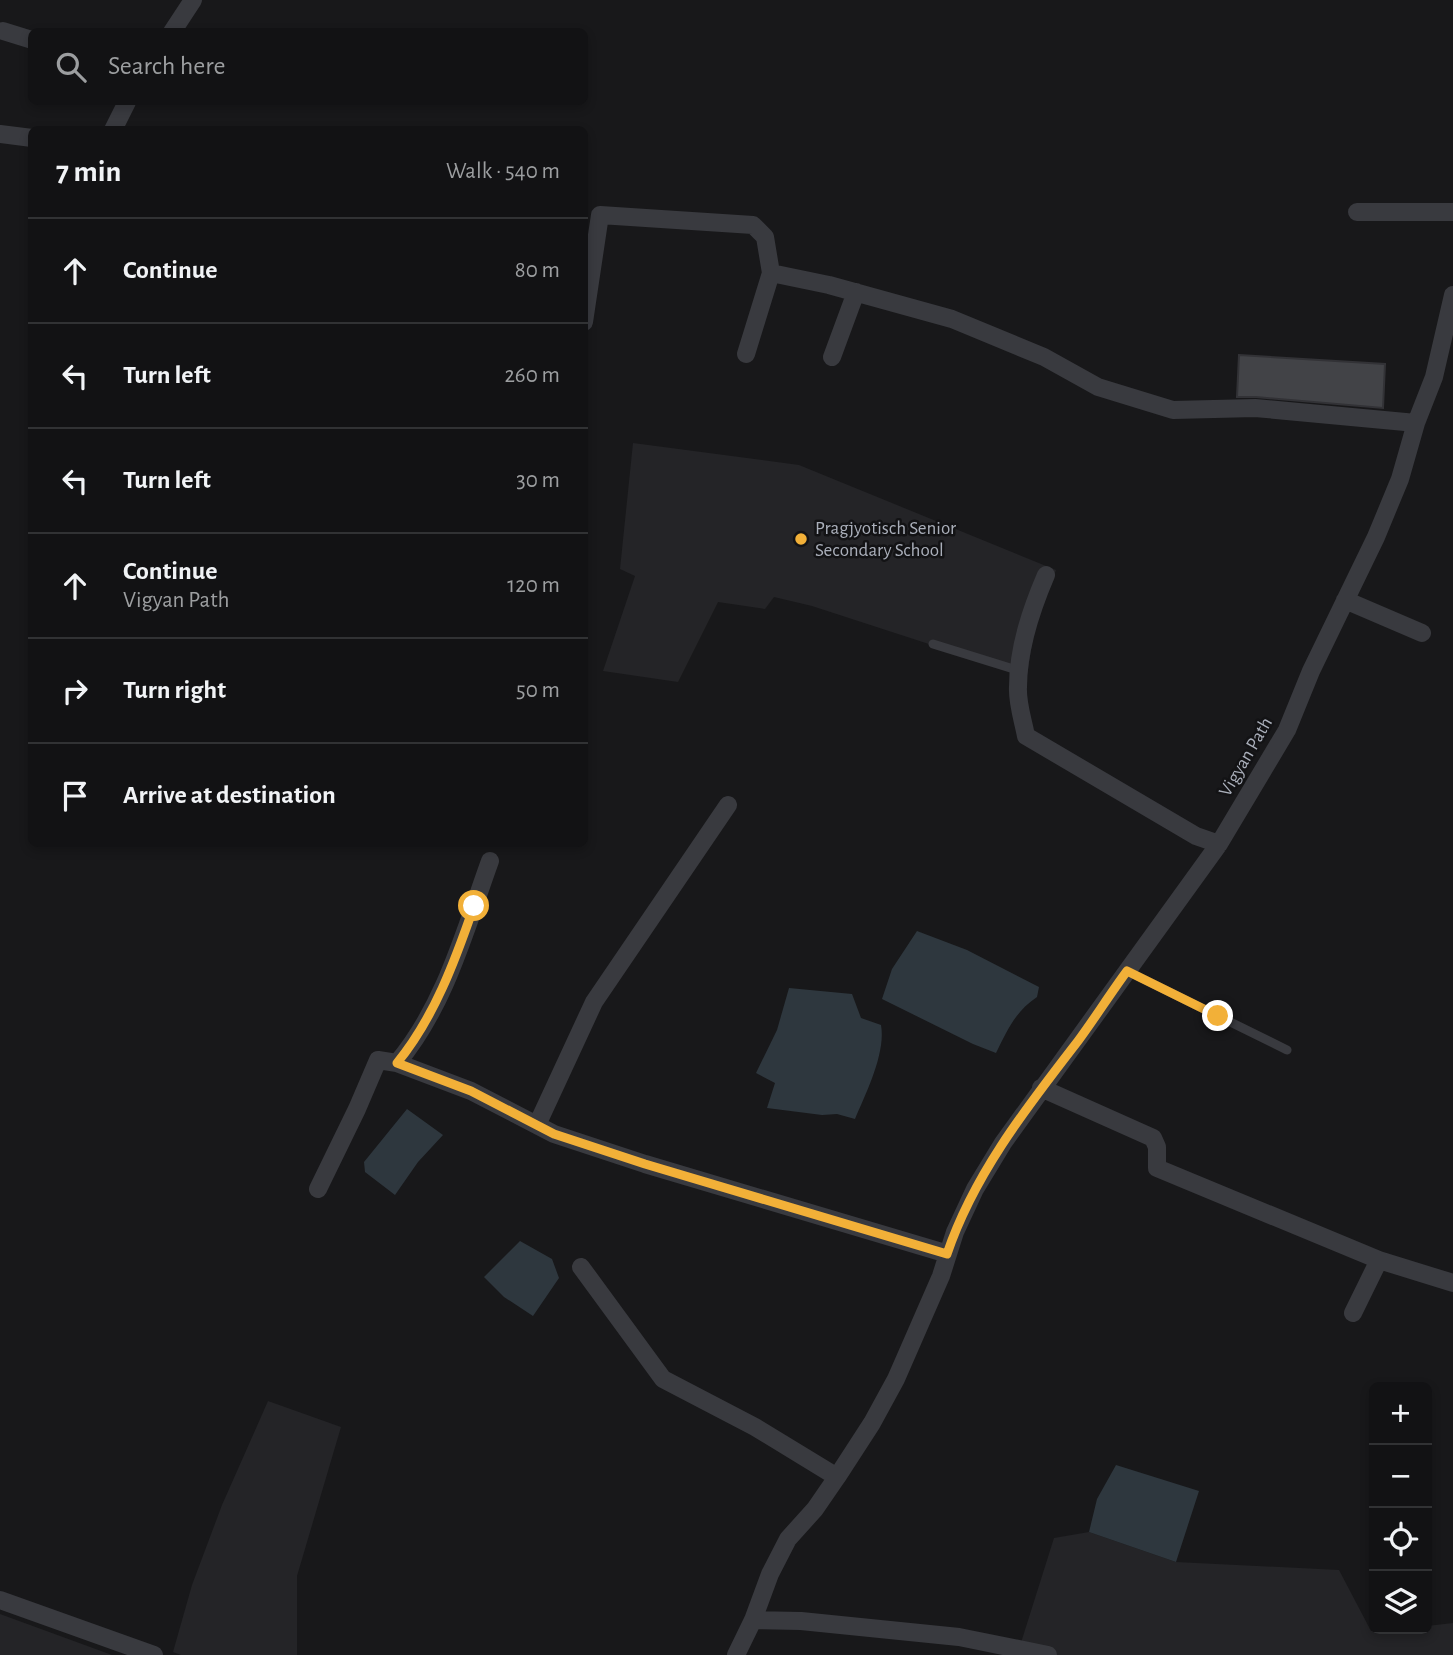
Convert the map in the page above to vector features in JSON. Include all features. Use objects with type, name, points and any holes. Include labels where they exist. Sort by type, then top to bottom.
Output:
[{"type":"street","points":[[175,28],[193,0]]},
{"type":"street","points":[[3,31],[28,39]]},
{"type":"street","points":[[115,126],[126,105]]},
{"type":"street","points":[[0,134],[28,138]]},
{"type":"street","points":[[1357,212],[1453,212]]},
{"type":"street","points":[[588,295],[600,215],[753,225],[765,237],[771,273],[746,354]]},
{"type":"street","points":[[771,273],[856,292],[952,319],[1044,357],[1098,387],[1173,410],[1255,408],[1416,423]]},
{"type":"street","points":[[832,357],[856,292]]},
{"type":"street","name":"Vigyan Path","points":[[736,1655],[753,1620],[770,1574],[788,1539],[815,1509],[837,1477],[872,1423],[896,1379],[975,1189],[1041,1088],[1219,844],[1287,730],[1400,479],[1416,423],[1434,377],[1453,295]]},
{"type":"street","points":[[1046,575],[1034,604],[1023,646],[1018,688],[1026,736],[1196,836],[1219,844]]},
{"type":"street","points":[[1345,600],[1422,633]]},
{"type":"street","points":[[537,1125],[594,1002],[728,806]]},
{"type":"street","points":[[397,1063],[411,1047],[449,975],[490,861]]},
{"type":"street","points":[[317,1189],[378,1060],[397,1063],[471,1091],[554,1134],[645,1164],[947,1254]]},
{"type":"street","points":[[1041,1088],[1153,1138],[1157,1147],[1157,1168],[1379,1260],[1453,1283]]},
{"type":"street","points":[[1353,1313],[1379,1260]]},
{"type":"street","points":[[581,1267],[663,1379],[755,1427],[837,1477]]},
{"type":"street","points":[[0,1600],[154,1655]]},
{"type":"street","points":[[753,1620],[802,1621],[959,1637],[1048,1655]]},
{"type":"lane","points":[[933,644],[1020,671]]},
{"type":"lane","points":[[1127,971],[1287,1050]]},
{"type":"shaded area","name":"Pragjyotisch Senior Secondary School","points":[[633,443],[799,465],[1056,570],[1035,624],[1027,676],[812,606],[774,597],[765,609],[718,602],[678,682],[603,671],[635,576],[620,569]]},
{"type":"shaded area","points":[[917,931],[967,950],[1039,987],[1037,997],[1018,1015],[996,1053],[882,999],[892,969]]},
{"type":"shaded area","points":[[789,988],[852,994],[861,1018],[881,1025],[878,1060],[855,1119],[837,1114],[822,1115],[767,1108],[775,1083],[756,1073],[777,1030]]},
{"type":"shaded area","points":[[407,1109],[443,1135],[418,1162],[395,1195],[365,1172],[364,1162]]},
{"type":"shaded area","points":[[520,1241],[552,1259],[559,1278],[533,1316],[504,1297],[484,1277]]},
{"type":"shaded area","points":[[268,1401],[341,1427],[297,1576],[297,1655],[181,1655],[173,1652],[192,1585],[222,1505]]},
{"type":"shaded area","points":[[1116,1465],[1199,1491],[1176,1562],[1089,1532],[1097,1499]]},
{"type":"shaded area","points":[[1089,1532],[1176,1562],[1339,1570],[1369,1627],[1369,1634],[1432,1634],[1432,1625],[1453,1623],[1453,1655],[1048,1655],[1019,1649],[1054,1538]]},
{"type":"shaded area","points":[[0,1614],[112,1655],[0,1655]]},
{"type":"building","points":[[1239,355],[1385,364],[1383,408],[1237,397]]},
{"type":"place","name":"Pragjyotisch Senior Secondary School","points":[[801,539]]},
{"type":"route","points":[[474,906],[449,975],[411,1047],[397,1063],[471,1091],[554,1134],[645,1164],[947,1254],[975,1189],[1003,1143],[1127,971],[1218,1016]]}]
